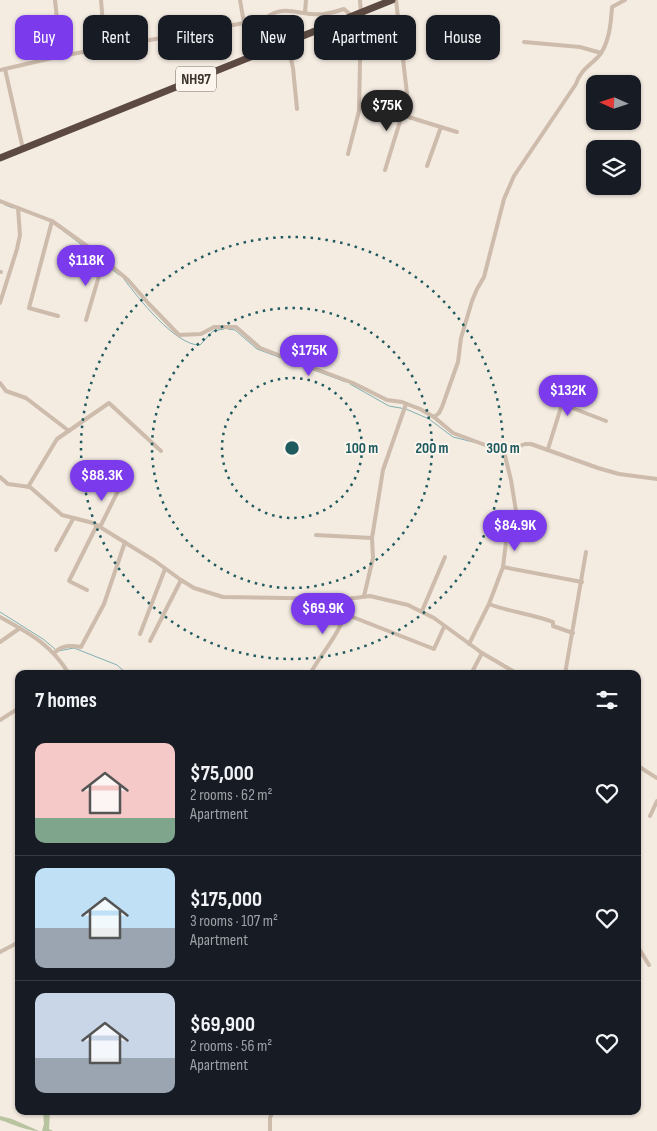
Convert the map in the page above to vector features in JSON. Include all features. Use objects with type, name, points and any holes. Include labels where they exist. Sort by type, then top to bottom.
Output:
[{"type":"highway","name":"NH97","points":[[356,15],[392,0]]},
{"type":"highway","name":"NH97","points":[[0,158],[242,60]]},
{"type":"street","points":[[55,0],[57,15]]},
{"type":"street","points":[[101,0],[102,15]]},
{"type":"street","points":[[240,0],[242,15]]},
{"type":"street","points":[[305,12],[306,0]]},
{"type":"street","points":[[348,154],[359,111],[360,0]]},
{"type":"street","points":[[385,170],[408,102],[396,0]]},
{"type":"street","points":[[434,417],[442,407],[458,362],[461,338],[477,289],[484,277],[504,199],[510,184],[576,84],[579,75],[601,53],[606,42],[612,8],[625,0]]},
{"type":"street","points":[[267,15],[278,10],[323,14],[344,9],[350,15]]},
{"type":"street","points":[[148,41],[242,24]]},
{"type":"street","points":[[524,42],[580,47],[601,53]]},
{"type":"street","points":[[0,70],[44,60]]},
{"type":"street","points":[[291,60],[297,109]]},
{"type":"street","points":[[5,69],[22,149]]},
{"type":"street","points":[[402,116],[457,132]]},
{"type":"street","points":[[427,166],[441,127]]},
{"type":"street","points":[[0,200],[52,221],[104,259],[128,280],[179,335],[201,334],[214,327],[236,327],[260,348],[353,383],[387,400],[402,402],[420,409],[434,417],[453,433],[504,452],[525,444],[531,444],[619,474],[657,479]]},
{"type":"street","points":[[0,303],[20,235],[18,208]]},
{"type":"street","points":[[52,221],[29,308],[58,316]]},
{"type":"street","points":[[86,320],[104,259]]},
{"type":"street","points":[[0,383],[6,392],[26,398],[68,431]]},
{"type":"street","points":[[28,487],[57,439],[108,403],[161,451]]},
{"type":"street","points":[[364,596],[373,558],[372,538],[383,470],[406,404]]},
{"type":"street","points":[[548,450],[562,404],[606,421]]},
{"type":"street","points":[[469,644],[489,604],[503,567],[506,542],[516,511],[504,452]]},
{"type":"street","points":[[0,477],[8,484],[28,487],[62,514],[99,526],[194,588],[223,597],[347,599],[364,596],[384,598],[422,611],[482,653],[511,670]]},
{"type":"street","points":[[87,590],[69,581],[121,485]]},
{"type":"street","points":[[56,550],[73,519]]},
{"type":"street","points":[[316,535],[372,538]]},
{"type":"street","points":[[54,653],[71,645],[81,647],[104,604],[125,542]]},
{"type":"street","points":[[566,670],[586,552]]},
{"type":"street","points":[[422,611],[446,557]]},
{"type":"street","points":[[503,567],[582,582]]},
{"type":"street","points":[[140,634],[164,569]]},
{"type":"street","points":[[150,641],[181,580]]},
{"type":"street","points":[[313,670],[336,633],[345,614],[347,599]]},
{"type":"street","points":[[489,604],[534,615],[553,622],[553,626],[573,633]]},
{"type":"street","points":[[345,614],[434,649],[444,627]]},
{"type":"street","points":[[0,617],[35,636],[54,653],[67,670]]},
{"type":"street","points":[[0,642],[20,628]]},
{"type":"street","points":[[473,670],[482,653]]},
{"type":"street","points":[[0,720],[15,711]]},
{"type":"street","points":[[641,768],[657,778]]},
{"type":"street","points":[[650,816],[657,801]]},
{"type":"street","points":[[0,952],[15,944]]},
{"type":"street","points":[[641,952],[649,965]]},
{"type":"street","points":[[270,1131],[271,1115]]},
{"type":"green space","points":[[43,1115],[50,1115],[49,1129],[53,1131],[42,1131]]},
{"type":"green space","points":[[0,1116],[12,1119],[39,1131],[24,1129],[0,1120]]},
{"type":"waterway","points":[[5,205],[13,208]]},
{"type":"waterway","points":[[56,225],[102,261]]},
{"type":"waterway","points":[[105,264],[119,275]]},
{"type":"waterway","points":[[124,279],[158,320],[180,338],[200,345],[213,331],[224,329]]},
{"type":"waterway","points":[[228,329],[235,330],[257,349],[346,382]]},
{"type":"waterway","points":[[350,384],[389,406],[406,409],[429,419],[453,437],[473,442]]},
{"type":"waterway","points":[[490,449],[497,452]]},
{"type":"waterway","points":[[0,612],[43,639],[55,649]]},
{"type":"waterway","points":[[58,651],[74,648],[117,665],[123,670]]}]
